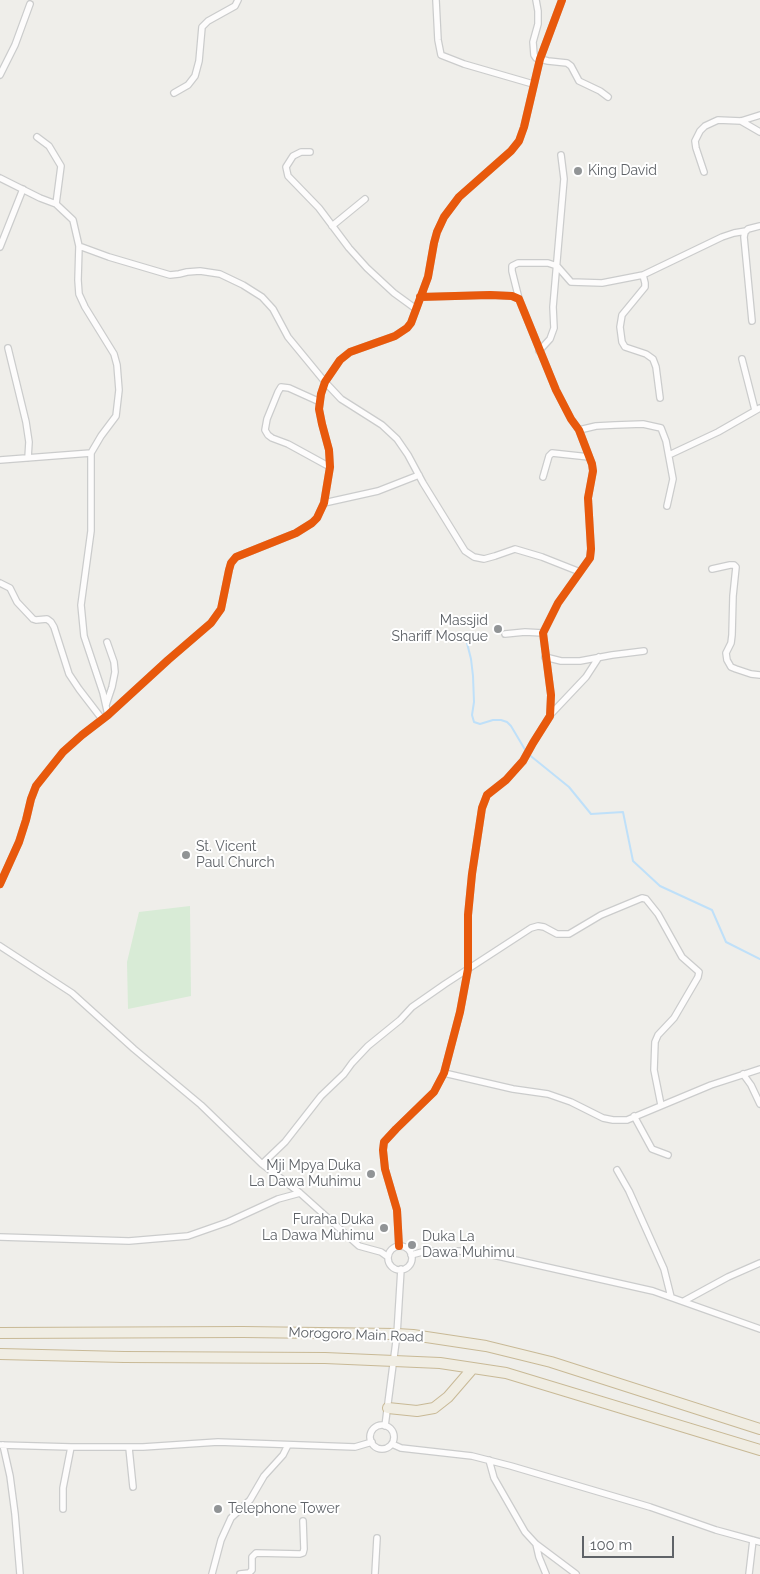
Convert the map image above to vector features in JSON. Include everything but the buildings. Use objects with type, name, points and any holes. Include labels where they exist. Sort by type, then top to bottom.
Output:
[{"type":"highway","name":"Morogoro Main Road","points":[[0,1333],[243,1332],[397,1334],[486,1346],[551,1362],[760,1429]]},
{"type":"highway","name":"Morogoro Main Road","points":[[0,1354],[325,1358],[440,1363],[506,1373],[760,1450]]},
{"type":"highway","points":[[388,1408],[417,1411],[434,1408],[448,1397],[473,1368]]},
{"type":"street","points":[[174,93],[188,85],[195,76],[199,61],[202,27],[233,8],[238,0]]},
{"type":"street","points":[[436,0],[438,40],[441,55],[464,64],[533,84]]},
{"type":"street","points":[[536,0],[538,24],[533,42],[533,51],[536,58],[567,63],[571,66],[579,81],[608,97]]},
{"type":"street","points":[[0,884],[24,829],[36,786],[63,752],[205,629],[215,618],[221,609],[230,570],[236,556],[280,540],[306,527],[317,518],[324,503],[330,467],[328,442],[320,417],[320,402],[325,382],[340,360],[350,352],[382,341],[408,328],[428,277],[434,243],[440,224],[459,197],[511,151],[519,140],[524,127],[540,59],[562,0]]},
{"type":"street","points":[[0,75],[15,45],[30,4]]},
{"type":"street","points":[[704,172],[695,142],[700,131],[705,126],[718,120],[741,121],[760,115]]},
{"type":"street","points":[[741,121],[760,132]]},
{"type":"street","points":[[38,137],[49,146],[61,166],[56,204]]},
{"type":"street","points":[[310,152],[301,152],[293,156],[286,172],[290,178],[319,208],[349,248],[367,268],[394,293],[416,309]]},
{"type":"street","points":[[539,351],[550,339],[553,332],[553,307],[564,179],[561,154]]},
{"type":"street","points":[[0,178],[56,204],[73,220],[79,246],[78,280],[80,294],[85,307],[116,359],[120,381],[116,416],[91,453],[91,531],[81,596],[84,636],[106,705]]},
{"type":"street","points":[[0,247],[23,189]]},
{"type":"street","points":[[332,226],[365,199]]},
{"type":"street","points":[[551,714],[551,695],[543,632],[558,603],[589,561],[591,553],[588,498],[593,471],[579,430],[556,390],[539,351],[519,299],[512,266],[522,262],[548,263],[557,266],[569,280],[576,283],[602,283],[642,275],[722,237],[760,226]]},
{"type":"street","points":[[746,231],[744,237],[752,321]]},
{"type":"street","points":[[79,246],[170,275],[187,272],[220,274],[262,297],[270,304],[288,337],[341,399],[391,433],[408,455],[466,552],[474,557],[484,559],[515,549],[580,572]]},
{"type":"street","points":[[548,263],[558,254]]},
{"type":"street","points":[[642,275],[645,284],[643,290],[622,315],[620,327],[622,342],[625,347],[646,354],[653,359],[656,367],[660,398]]},
{"type":"street","points":[[420,298],[490,295],[512,296],[519,299]]},
{"type":"street","points":[[8,348],[26,422],[29,442],[28,458]]},
{"type":"street","points":[[669,455],[718,432],[757,409],[742,359]]},
{"type":"street","points":[[320,402],[282,386],[267,419],[265,430],[272,438],[288,444],[330,467]]},
{"type":"street","points":[[579,430],[596,426],[643,424],[661,428],[669,455],[673,479],[667,506]]},
{"type":"street","points":[[0,460],[91,453]]},
{"type":"street","points":[[543,477],[549,456],[552,453],[589,457]]},
{"type":"street","points":[[324,503],[378,491],[419,475]]},
{"type":"street","points":[[712,569],[730,565],[734,565],[736,568],[732,635],[731,644],[726,653],[727,660],[732,667],[741,672],[760,675]]},
{"type":"street","points":[[0,583],[10,588],[17,602],[33,619],[47,619],[51,622],[69,674],[79,689],[105,717]]},
{"type":"street","points":[[504,634],[543,632]]},
{"type":"street","points":[[105,717],[106,705],[115,672],[112,654],[107,642]]},
{"type":"street","points":[[545,657],[561,661],[580,661],[644,651]]},
{"type":"street","points":[[399,1246],[397,1210],[385,1170],[384,1142],[434,1092],[444,1073],[460,1012],[468,969],[468,915],[472,874],[480,816],[485,798],[520,765],[551,714],[586,677],[599,657]]},
{"type":"street","points":[[262,1164],[285,1142],[321,1096],[344,1074],[368,1046],[400,1020],[412,1007],[530,928],[538,926],[557,934],[569,934],[601,915],[636,899],[645,898],[665,926],[682,957],[699,972],[698,977],[674,1018],[655,1042],[654,1070],[661,1106]]},
{"type":"street","points":[[0,946],[72,993],[134,1049],[201,1105],[262,1164],[300,1193],[359,1246],[381,1252],[388,1256],[392,1266],[400,1269],[409,1265],[412,1255]]},
{"type":"street","points":[[444,1073],[513,1089],[548,1094],[571,1102],[603,1118],[627,1120],[710,1085],[760,1069]]},
{"type":"street","points":[[743,1074],[751,1085],[760,1104]]},
{"type":"street","points":[[634,1116],[652,1148],[668,1155]]},
{"type":"street","points":[[617,1170],[629,1191],[664,1269],[671,1297]]},
{"type":"street","points":[[0,1238],[130,1241],[188,1236],[241,1217],[278,1199],[300,1193]]},
{"type":"street","points":[[399,1246],[408,1250],[412,1255]]},
{"type":"street","points":[[388,1256],[391,1250],[399,1246]]},
{"type":"street","points":[[412,1255],[426,1251],[459,1251],[493,1255],[671,1297],[760,1329]]},
{"type":"street","points":[[684,1301],[760,1262]]},
{"type":"street","points":[[385,1426],[397,1334],[400,1269]]},
{"type":"street","points":[[378,1426],[385,1426],[391,1429],[394,1435],[392,1444],[386,1448],[380,1448],[372,1442],[373,1430],[378,1426]]},
{"type":"street","points":[[20,1574],[10,1476],[1,1445],[129,1448],[218,1442],[249,1442],[356,1448],[372,1442]]},
{"type":"street","points":[[392,1444],[401,1448],[446,1452],[489,1460],[650,1507],[760,1542]]},
{"type":"street","points":[[212,1574],[221,1540],[230,1518],[250,1500],[264,1476],[283,1455],[288,1445]]},
{"type":"street","points":[[63,1509],[64,1488],[72,1447]]},
{"type":"street","points":[[129,1448],[132,1487]]},
{"type":"street","points":[[489,1460],[494,1478],[525,1532],[536,1544],[576,1574]]},
{"type":"street","points":[[240,1574],[249,1573],[252,1570],[252,1557],[256,1553],[303,1553],[303,1521]]},
{"type":"street","points":[[375,1574],[377,1538]]},
{"type":"street","points":[[749,1574],[753,1540]]},
{"type":"street","points":[[536,1544],[546,1574]]},
{"type":"green space","points":[[190,906],[191,996],[128,1009],[127,962],[139,912]]},
{"type":"waterway","points":[[466,639],[473,676],[474,702],[472,715],[474,722],[480,724],[493,720],[507,722],[527,753],[569,787],[591,814],[623,812],[633,861],[660,886],[712,910],[726,942],[760,959]]},
{"type":"cycle path","points":[[0,884],[19,842],[36,786],[63,752],[108,715],[211,623],[221,609],[231,563],[236,557],[296,533],[317,518],[324,503],[330,467],[329,450],[319,409],[325,382],[340,360],[350,352],[395,336],[411,323],[428,277],[434,243],[444,217],[459,197],[511,151],[519,141],[540,59],[562,0]]},
{"type":"cycle path","points":[[399,1246],[397,1210],[385,1169],[384,1142],[434,1092],[444,1073],[460,1012],[468,969],[468,915],[482,808],[487,795],[506,780],[523,761],[550,716],[551,695],[543,633],[558,603],[590,558],[588,498],[593,471],[579,430],[556,390],[519,299],[512,296],[490,295],[420,297]]},
{"type":"place","name":"King David","points":[[578,171]]},
{"type":"place","name":"Massjid Shariff Mosque","points":[[498,629]]},
{"type":"place","name":"St. Vicent Paul Church","points":[[186,855]]},
{"type":"place","name":"Mji Mpya Duka La Dawa Muhimu","points":[[371,1174]]},
{"type":"place","name":"Furaha Duka La Dawa Muhimu","points":[[384,1228]]},
{"type":"place","name":"Duka La Dawa Muhimu","points":[[412,1245]]},
{"type":"place","name":"Telephone Tower","points":[[218,1509]]}]
